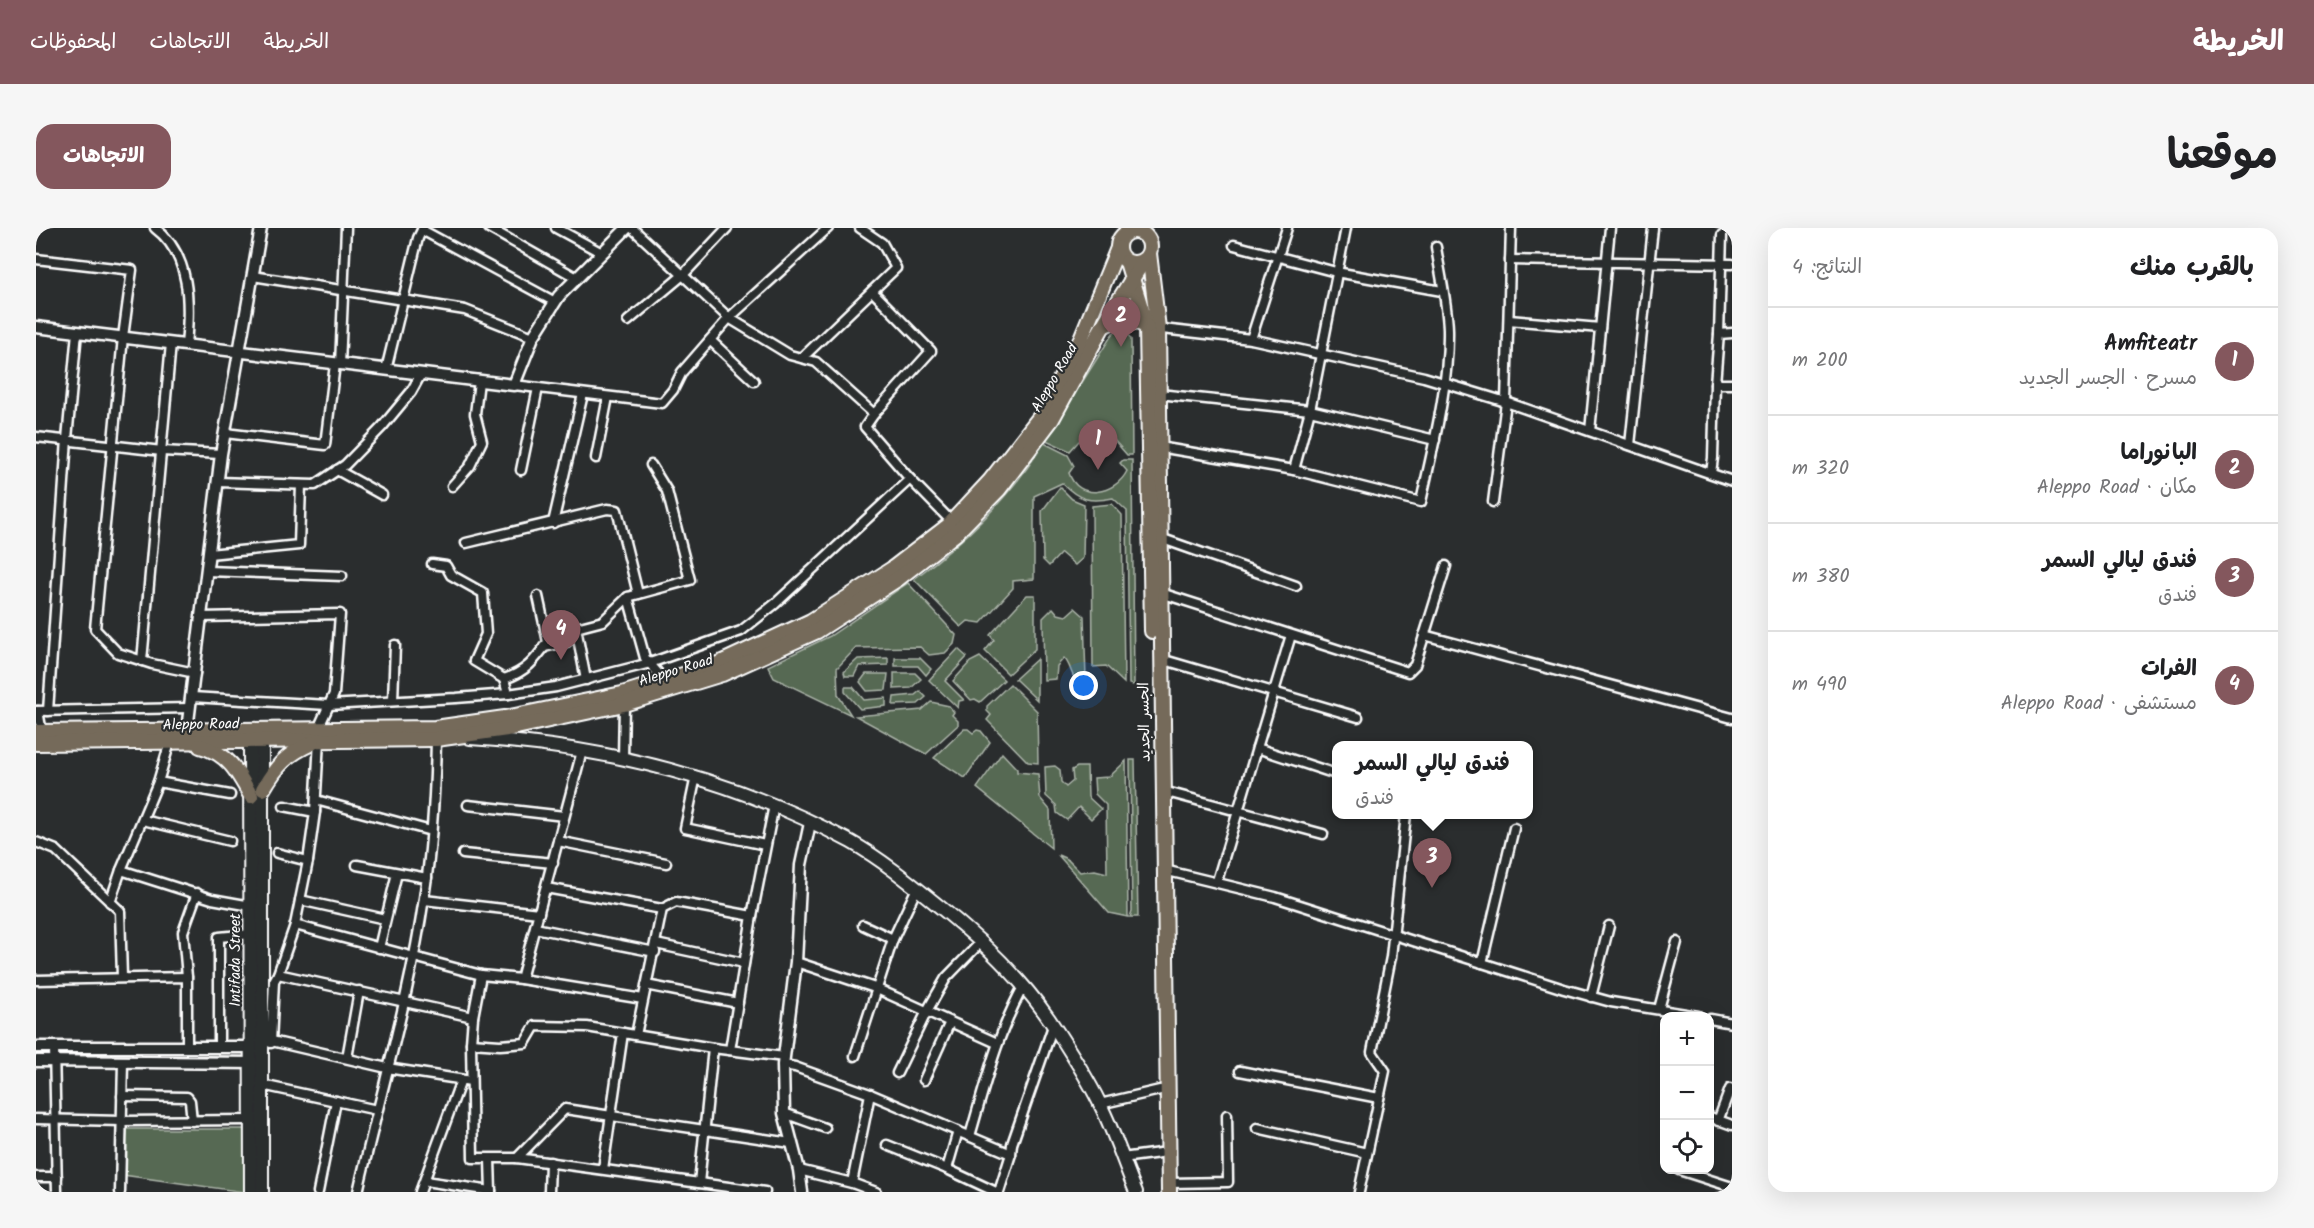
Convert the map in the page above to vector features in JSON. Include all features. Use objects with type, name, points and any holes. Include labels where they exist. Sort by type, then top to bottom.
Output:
[{"type":"main road","points":[[1126,230],[1135,230],[1145,235],[1148,233],[1146,256],[1136,263],[1120,256],[1119,239],[1126,230]]},
{"type":"main road","name":"Aleppo Road","points":[[42,732],[187,736],[319,734],[435,728],[505,718],[622,694],[718,664],[811,621],[892,569],[952,522],[990,481],[1043,413],[1080,341],[1118,248]]},
{"type":"main road","name":"Aleppo Road","points":[[319,734],[436,739],[507,729],[624,705],[722,674],[817,631],[899,578],[955,534],[999,489],[1052,419],[1103,326],[1146,256]]},
{"type":"main road","name":"الجسر الجديد","points":[[1146,256],[1159,394],[1166,1189]]},
{"type":"main road","name":"الجسر الجديد","points":[[1127,261],[1153,328],[1160,1153],[1166,1189]]},
{"type":"main road","points":[[1103,326],[1119,318],[1127,318],[1153,328]]},
{"type":"main road","points":[[187,736],[216,750],[257,793],[292,752],[319,734]]},
{"type":"main road","name":"Intifada Street","points":[[251,1192],[251,1120],[257,1063],[262,1044],[256,735]]},
{"type":"main road","name":"Aleppo Road","points":[[36,743],[170,742],[187,736]]},
{"type":"main road","points":[[454,737],[510,740],[582,751],[696,776],[774,805],[852,843],[917,888],[960,922],[1003,963],[1023,987],[1053,1026],[1100,1104],[1136,1192]]},
{"type":"main road","name":"Intifada Street","points":[[257,793],[251,934],[262,1044]]},
{"type":"main road","name":"Intifada Street","points":[[257,1063],[262,1086],[262,1192]]},
{"type":"street","points":[[155,228],[178,252],[186,280],[188,325],[186,345]]},
{"type":"street","points":[[187,736],[221,454],[261,228]]},
{"type":"street","points":[[225,433],[325,445],[338,365],[346,228]]},
{"type":"street","points":[[489,228],[577,278]]},
{"type":"street","points":[[556,228],[603,253]]},
{"type":"street","points":[[514,385],[533,337],[555,302],[627,228]]},
{"type":"street","points":[[632,228],[729,318],[790,355],[816,362],[874,414]]},
{"type":"street","points":[[628,321],[683,275],[727,228]]},
{"type":"street","points":[[36,327],[662,403],[674,390],[682,372],[729,318],[828,228]]},
{"type":"street","points":[[802,358],[896,268],[882,243],[860,228]]},
{"type":"street","points":[[1251,339],[1287,228]]},
{"type":"street","points":[[1294,470],[1310,410],[1319,354],[1346,228]]},
{"type":"street","points":[[1493,502],[1506,402],[1512,228]]},
{"type":"street","points":[[1590,431],[1611,228]]},
{"type":"street","points":[[1630,445],[1653,228]]},
{"type":"street","points":[[386,370],[402,300],[423,229],[555,302]]},
{"type":"street","points":[[1711,473],[1722,235]]},
{"type":"street","points":[[1234,245],[1336,272],[1442,291]]},
{"type":"street","points":[[1159,447],[1294,470],[1421,502],[1435,440],[1444,383],[1448,333],[1436,247]]},
{"type":"street","points":[[36,260],[132,270],[123,337],[95,629],[118,653],[195,673]]},
{"type":"street","points":[[1510,260],[1732,264]]},
{"type":"street","points":[[253,276],[465,310],[533,337]]},
{"type":"street","points":[[872,291],[931,351],[874,414],[865,428],[952,522]]},
{"type":"street","points":[[1509,320],[1600,328]]},
{"type":"street","points":[[1153,328],[1251,339],[1444,383],[1506,402],[1732,481]]},
{"type":"street","points":[[42,732],[41,711],[77,332]]},
{"type":"street","points":[[1719,334],[1732,333]]},
{"type":"street","points":[[710,340],[754,381]]},
{"type":"street","points":[[142,661],[171,343]]},
{"type":"street","points":[[218,482],[315,485],[345,465],[382,427],[411,392],[421,374]]},
{"type":"street","points":[[452,486],[470,466],[482,441],[475,414],[479,381]]},
{"type":"street","points":[[1715,384],[1732,384]]},
{"type":"street","points":[[521,470],[538,388]]},
{"type":"street","points":[[552,523],[583,393]]},
{"type":"street","points":[[1159,394],[1310,410],[1435,440]]},
{"type":"street","points":[[596,458],[608,396]]},
{"type":"street","points":[[36,436],[162,451],[221,454]]},
{"type":"street","points":[[544,647],[567,642],[576,628],[603,621],[628,597],[690,580],[667,491],[651,465]]},
{"type":"street","points":[[337,470],[382,495]]},
{"type":"street","points":[[41,711],[191,702],[328,705],[508,694],[556,687],[650,663],[741,631],[776,604],[910,479]]},
{"type":"street","points":[[209,554],[299,545],[301,485]]},
{"type":"street","points":[[466,543],[607,508],[617,510],[638,594]]},
{"type":"street","points":[[1160,538],[1296,586]]},
{"type":"street","points":[[432,564],[446,566],[451,575],[483,593],[486,634],[474,661],[504,679],[508,694]]},
{"type":"street","points":[[1161,593],[1408,672],[1415,665],[1446,566]]},
{"type":"street","points":[[207,571],[342,576]]},
{"type":"street","points":[[504,679],[518,674],[535,660],[548,642],[538,596]]},
{"type":"street","points":[[628,597],[645,658],[664,680]]},
{"type":"street","points":[[201,617],[340,614],[334,694],[319,734],[315,812],[308,861],[295,925],[274,981],[262,1044]]},
{"type":"street","points":[[576,628],[586,680]]},
{"type":"street","points":[[1217,882],[1291,635]]},
{"type":"street","points":[[1424,635],[1732,718]]},
{"type":"street","points":[[393,701],[395,645]]},
{"type":"street","points":[[1161,659],[1358,717]]},
{"type":"street","points":[[623,759],[624,705]]},
{"type":"street","points":[[358,1192],[413,958],[424,900],[435,807],[436,739]]},
{"type":"street","points":[[110,902],[158,782],[170,742]]},
{"type":"street","points":[[1257,748],[1332,773]]},
{"type":"street","points":[[521,979],[582,751]]},
{"type":"street","points":[[696,776],[685,828],[765,845]]},
{"type":"street","points":[[158,782],[230,795]]},
{"type":"street","points":[[1163,792],[1323,834]]},
{"type":"street","points":[[316,800],[431,831]]},
{"type":"street","points":[[730,1050],[752,916],[774,805]]},
{"type":"street","points":[[284,806],[315,812]]},
{"type":"street","points":[[468,806],[564,816]]},
{"type":"street","points":[[1359,1192],[1385,1071],[1372,1052],[1391,957],[1405,819]]},
{"type":"street","points":[[143,820],[230,841]]},
{"type":"street","points":[[802,1192],[799,1170],[784,1113],[783,1061],[796,962],[801,866],[810,822]]},
{"type":"street","points":[[1482,963],[1514,828]]},
{"type":"street","points":[[558,841],[666,863]]},
{"type":"street","points":[[36,842],[56,850],[120,911],[122,977]]},
{"type":"street","points":[[277,853],[308,861]]},
{"type":"street","points":[[463,854],[552,863]]},
{"type":"street","points":[[357,865],[427,878]]},
{"type":"street","points":[[121,870],[212,899],[251,906]]},
{"type":"street","points":[[1164,870],[1275,897],[1591,997],[1674,1012]]},
{"type":"street","points":[[379,948],[397,873]]},
{"type":"street","points":[[546,888],[662,909],[676,902],[752,916]]},
{"type":"street","points":[[855,1056],[875,988],[893,939],[917,888]]},
{"type":"street","points":[[187,1047],[187,977],[183,932],[197,893]]},
{"type":"street","points":[[300,900],[385,919]]},
{"type":"street","points":[[424,900],[539,913]]},
{"type":"street","points":[[636,1035],[656,948],[662,909]]},
{"type":"street","points":[[295,925],[481,975],[521,979],[643,999]]},
{"type":"street","points":[[863,925],[893,939]]},
{"type":"street","points":[[1591,997],[1610,926]]},
{"type":"street","points":[[535,927],[744,963]]},
{"type":"street","points":[[219,1047],[219,937],[251,934]]},
{"type":"street","points":[[897,1073],[946,978],[981,942]]},
{"type":"street","points":[[1659,1009],[1677,942]]},
{"type":"street","points":[[796,962],[875,988],[997,1042]]},
{"type":"street","points":[[278,974],[473,1017]]},
{"type":"street","points":[[481,975],[471,1042],[473,1158],[517,1158],[765,1192]]},
{"type":"street","points":[[36,980],[187,977]]},
{"type":"street","points":[[646,985],[738,1003]]},
{"type":"street","points":[[970,1136],[997,1042],[1008,1014],[1023,987]]},
{"type":"street","points":[[347,1058],[359,991]]},
{"type":"street","points":[[1714,1020],[1732,1023]]},
{"type":"street","points":[[924,1080],[950,1022]]},
{"type":"street","points":[[471,1042],[500,1045],[525,1042],[535,1026],[587,1027],[730,1050],[783,1061],[870,1094],[1011,1154]]},
{"type":"street","points":[[887,1145],[998,1192],[1011,1154],[1012,1144],[1053,1026]]},
{"type":"street","points":[[603,1169],[623,1033]]},
{"type":"street","points":[[36,1047],[219,1047],[262,1044],[347,1058],[387,1068],[471,1081]]},
{"type":"street","points":[[54,1047],[57,1192]]},
{"type":"street","points":[[699,1184],[713,1048]]},
{"type":"street","points":[[36,1061],[257,1063]]},
{"type":"street","points":[[120,1192],[123,1062]]},
{"type":"street","points":[[1240,1071],[1379,1098]]},
{"type":"street","points":[[420,1192],[461,1080]]},
{"type":"street","points":[[262,1086],[377,1110]]},
{"type":"street","points":[[1732,1090],[1730,1089],[1714,1119],[1732,1125]]},
{"type":"street","points":[[1100,1104],[1160,1090]]},
{"type":"street","points":[[852,1183],[870,1094]]},
{"type":"street","points":[[122,1096],[187,1097],[190,1101],[192,1120]]},
{"type":"street","points":[[318,1192],[336,1101]]},
{"type":"street","points":[[517,1158],[565,1109],[791,1143]]},
{"type":"street","points":[[784,1113],[825,1128]]},
{"type":"street","points":[[1166,1189],[1228,1182],[1227,1115]]},
{"type":"street","points":[[36,1119],[251,1120]]},
{"type":"street","points":[[1257,1128],[1367,1153]]},
{"type":"street","points":[[947,1169],[958,1131]]},
{"type":"street","points":[[1122,1158],[1160,1153]]},
{"type":"street","points":[[425,1181],[491,1192],[490,1159]]},
{"type":"street","points":[[549,1192],[550,1162]]},
{"type":"street","points":[[799,1170],[852,1183],[876,1192]]},
{"type":"street","points":[[1691,1174],[1732,1187]]},
{"type":"street","points":[[36,1178],[57,1177]]},
{"type":"green space","points":[[1120,330],[1126,332],[1131,339],[1132,455],[1127,455],[1114,440],[1079,441],[1070,451],[1046,440],[1113,333]]},
{"type":"green space","points":[[1044,443],[1068,455],[1074,466],[1069,473],[1074,482],[1080,488],[1088,491],[1097,492],[1115,485],[1127,471],[1120,463],[1123,460],[1132,460],[1134,685],[1129,684],[1127,511],[1113,498],[1085,499],[1062,483],[1034,496],[1034,579],[1013,581],[1013,588],[981,623],[968,621],[961,627],[914,579],[952,549],[1001,501]]},
{"type":"green space","points":[[1060,487],[1072,499],[1084,504],[1083,558],[1075,565],[1061,553],[1049,566],[1043,560],[1042,511]]},
{"type":"green space","points":[[1112,504],[1122,515],[1124,683],[1106,666],[1093,667],[1092,506]]},
{"type":"green space","points":[[908,583],[956,635],[954,644],[945,653],[929,655],[920,647],[856,648],[837,668],[838,695],[851,715],[774,678],[768,666],[830,636]]},
{"type":"green space","points":[[1027,595],[1035,595],[1035,649],[1008,674],[985,651],[994,640],[990,635]]},
{"type":"green space","points":[[1053,608],[1058,614],[1066,616],[1075,608],[1084,616],[1086,679],[1076,680],[1064,658],[1057,666],[1056,679],[1044,680],[1043,618]]},
{"type":"green space","points":[[958,649],[967,657],[945,681],[964,700],[959,701],[958,708],[929,680]]},
{"type":"green space","points":[[980,657],[1004,680],[980,702],[975,699],[971,700],[953,681],[970,662]]},
{"type":"green space","points":[[888,658],[888,665],[859,666],[854,676],[845,676],[844,672],[858,659]]},
{"type":"green space","points":[[895,658],[920,658],[931,669],[926,675],[918,666],[895,666]]},
{"type":"green space","points":[[1037,659],[1037,700],[1015,679]]},
{"type":"green space","points":[[894,673],[915,673],[921,679],[911,688],[894,689]]},
{"type":"green space","points":[[866,674],[888,674],[886,690],[867,691],[860,682]]},
{"type":"green space","points":[[1010,684],[1037,711],[1038,763],[1028,762],[987,720],[991,715],[987,711],[987,706]]},
{"type":"green space","points":[[845,687],[853,687],[864,700],[886,698],[886,706],[860,709],[845,692]]},
{"type":"green space","points":[[920,691],[926,697],[918,704],[893,705],[894,697],[915,695]]},
{"type":"green space","points":[[931,702],[949,706],[954,712],[952,715],[958,721],[958,725],[926,754],[856,716],[922,710]]},
{"type":"green space","points":[[964,729],[973,733],[977,730],[981,731],[990,742],[965,778],[934,758]]},
{"type":"green space","points":[[1002,753],[1017,769],[1017,772],[1038,774],[1040,798],[1050,810],[1051,848],[977,788]]},
{"type":"green space","points":[[1130,760],[1135,760],[1138,917],[1130,917],[1132,911]]},
{"type":"green space","points":[[1126,761],[1128,917],[1109,913],[1058,855],[1067,859],[1080,872],[1095,870],[1107,873],[1106,805],[1095,794],[1094,778],[1109,777]]},
{"type":"green space","points":[[1055,766],[1060,770],[1061,782],[1066,787],[1073,781],[1072,770],[1077,767],[1087,767],[1088,797],[1101,809],[1091,819],[1079,807],[1067,820],[1057,813],[1056,805],[1046,796],[1045,767]]},
{"type":"green space","points":[[124,1129],[245,1129],[244,1192],[123,1175]]},
{"type":"place","name":"البانوراما","points":[[1121,347]]},
{"type":"place","name":"Amfiteatr","points":[[1098,470]]},
{"type":"place","name":"الفرات","points":[[561,660]]},
{"type":"place","name":"فندق ليالي السمر","points":[[1432,888]]}]
